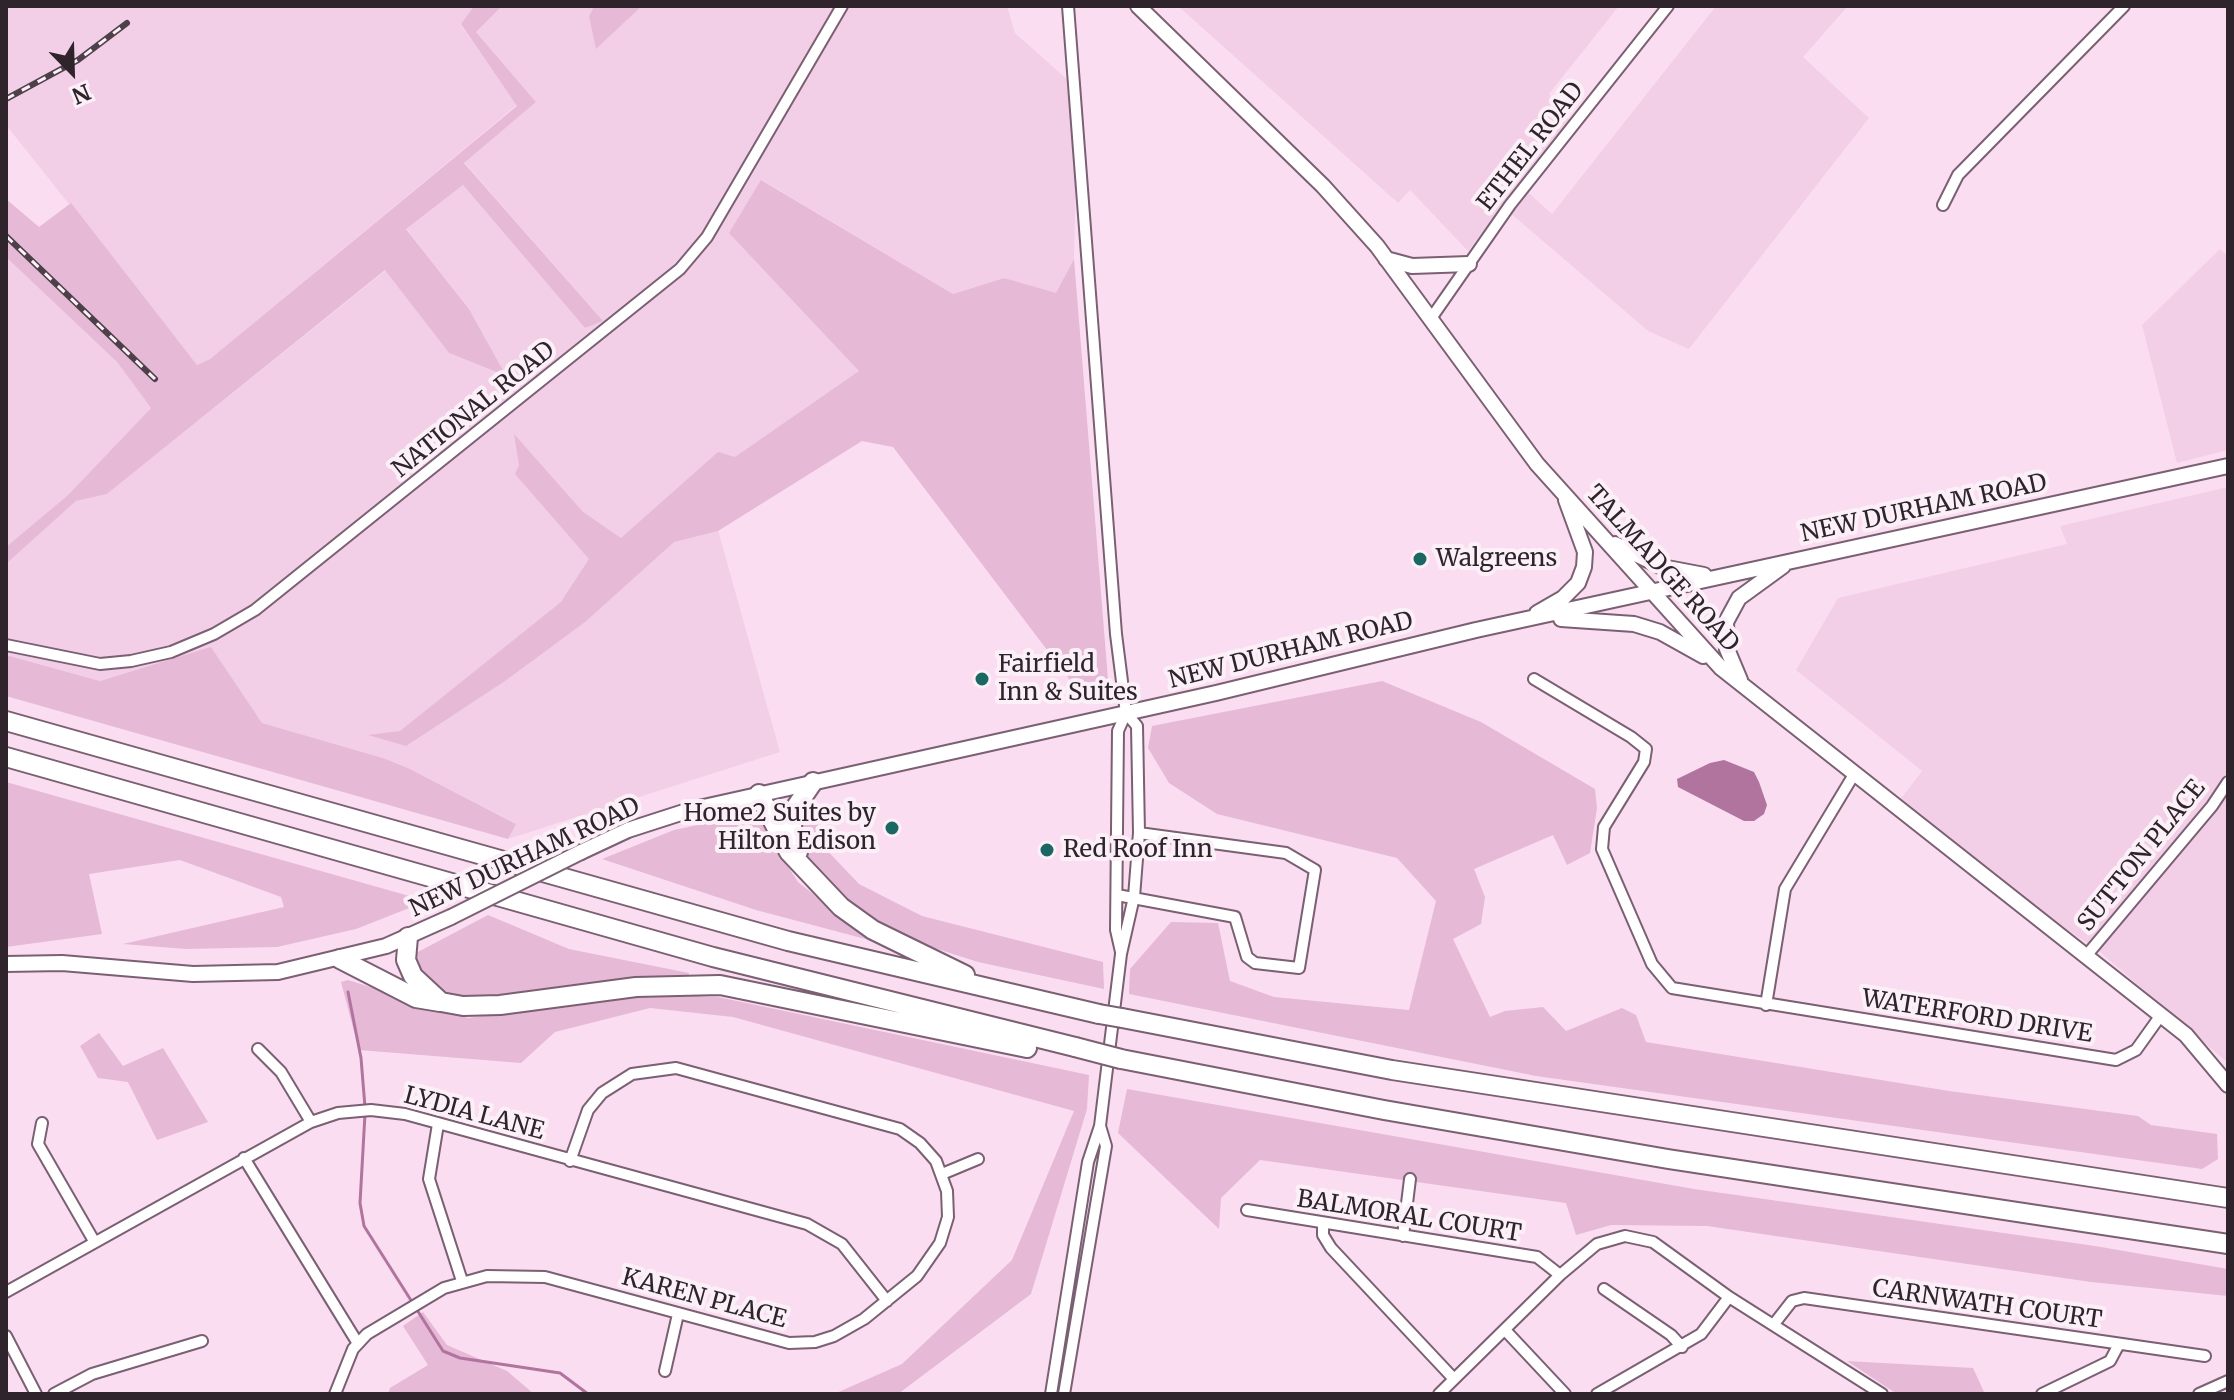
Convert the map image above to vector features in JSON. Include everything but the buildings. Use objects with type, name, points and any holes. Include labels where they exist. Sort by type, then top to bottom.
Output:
[{"type":"highway","points":[[6,721],[788,941],[1099,1014],[1392,1070],[2228,1198]]},
{"type":"highway","points":[[6,757],[699,953],[1121,1059],[1384,1110],[1668,1159],[2228,1244]]},
{"type":"highway","points":[[804,870],[791,819],[794,807],[813,782]]},
{"type":"highway","points":[[759,794],[789,852],[841,907],[873,930],[1007,994]]},
{"type":"highway","points":[[408,937],[406,960],[413,976],[441,1002]]},
{"type":"highway","points":[[340,959],[416,998],[463,1006],[500,1005],[636,987],[720,985],[1039,1050],[1053,1042]]},
{"type":"street","name":"NATIONAL ROAD","points":[[6,645],[100,664],[131,661],[171,652],[214,634],[266,602],[680,269],[707,237],[842,6]]},
{"type":"street","points":[[1068,6],[1116,634],[1126,713],[1118,731],[1116,930],[1121,954]]},
{"type":"street","name":"TALMADGE ROAD","points":[[1138,6],[1323,186],[1432,317],[1486,397],[1563,492],[1721,668],[1853,776],[1917,821],[2161,1015],[2197,1045],[2228,1085]]},
{"type":"street","name":"ETHEL ROAD","points":[[1432,317],[1510,205],[1668,6]]},
{"type":"street","points":[[1943,205],[1958,175],[2118,8]]},
{"type":"street","points":[[1386,259],[1412,266],[1469,264]]},
{"type":"street","name":"NEW DURHAM ROAD","points":[[6,964],[62,963],[224,975],[278,972],[340,959],[408,937],[581,852],[664,817],[1652,591],[2228,466]]},
{"type":"street","points":[[1520,621],[1563,598],[1578,583],[1584,567],[1585,552],[1563,492]]},
{"type":"street","points":[[1605,539],[1662,567],[1717,577]]},
{"type":"street","points":[[1744,687],[1727,649],[1726,622],[1739,598],[1791,561]]},
{"type":"street","points":[[1520,621],[1583,618],[1634,624],[1682,642],[1721,668]]},
{"type":"street","name":"WATERFORD DRIVE","points":[[1534,679],[1646,749],[1644,762],[1604,827],[1602,849],[1656,972],[1683,992],[2116,1060],[2136,1050],[2161,1015]]},
{"type":"street","points":[[1051,1394],[1088,1162],[1100,1126],[1121,954],[1134,897],[1139,833],[1137,726],[1126,713]]},
{"type":"street","points":[[1766,1005],[1785,889],[1853,776]]},
{"type":"street","name":"SUTTON PLACE","points":[[2086,956],[2212,806],[2228,782]]},
{"type":"street","points":[[1117,895],[1235,917],[1242,949],[1255,963],[1299,968],[1315,870],[1286,853],[1139,833]]},
{"type":"street","points":[[258,1049],[281,1072],[311,1122]]},
{"type":"street","name":"KAREN PLACE","points":[[357,1342],[410,1307],[462,1281],[528,1275],[802,1344],[834,1336],[887,1301],[926,1266],[940,1243],[948,1217],[942,1174],[927,1150],[900,1129],[676,1068],[632,1074],[602,1093],[588,1110],[570,1161]]},
{"type":"street","name":"LYDIA LANE","points":[[6,1292],[311,1122],[338,1113],[371,1110],[405,1114],[826,1232],[842,1244],[887,1301]]},
{"type":"street","points":[[42,1123],[38,1144],[94,1241]]},
{"type":"street","points":[[438,1124],[429,1179],[462,1281]]},
{"type":"street","points":[[1064,1394],[1095,1196],[1106,1146],[1100,1126]]},
{"type":"street","points":[[244,1158],[357,1342],[335,1394]]},
{"type":"street","points":[[942,1174],[978,1159]]},
{"type":"street","points":[[1403,1236],[1410,1179]]},
{"type":"street","name":"BALMORAL COURT","points":[[1247,1210],[1537,1257],[1560,1275]]},
{"type":"street","points":[[1323,1224],[1323,1235],[1331,1248],[1454,1379]]},
{"type":"street","points":[[1439,1394],[1560,1275],[1597,1244],[1625,1236],[1653,1242],[1729,1297],[1882,1394]]},
{"type":"street","points":[[1604,1289],[1671,1335],[1682,1347]]},
{"type":"street","points":[[1597,1394],[1701,1334],[1729,1297]]},
{"type":"street","name":"CARNWATH COURT","points":[[1774,1324],[1792,1301],[1804,1298],[2205,1356]]},
{"type":"street","points":[[665,1371],[678,1314]]},
{"type":"street","points":[[1505,1330],[1565,1394]]},
{"type":"street","points":[[6,1336],[36,1394]]},
{"type":"street","points":[[54,1394],[92,1374],[202,1341]]},
{"type":"street","points":[[2042,1394],[2110,1361],[2119,1344]]},
{"type":"street","points":[[2199,1394],[2228,1381]]},
{"type":"shaded area","points":[[6,6],[474,6],[461,25],[517,105],[210,359],[197,365],[6,125]]},
{"type":"shaded area","points":[[474,6],[502,6],[476,32],[536,102],[464,163],[603,321],[585,328],[463,185],[406,229],[469,309],[506,376],[449,353],[385,270],[107,494],[76,501],[6,564],[6,547],[68,495],[151,408],[117,362],[6,257],[6,199],[39,227],[71,203],[197,365],[210,359],[517,106],[461,24]]},
{"type":"shaded area","points":[[502,6],[594,6],[589,16],[597,48],[642,6],[1007,6],[1015,33],[1078,89],[1074,259],[1056,294],[1004,278],[953,294],[762,180],[860,371],[735,458],[718,530],[780,752],[508,839],[515,823],[408,768],[262,723],[211,648],[100,681],[6,655],[6,564],[76,501],[107,494],[386,270],[449,353],[505,376],[469,309],[406,228],[463,185],[585,328],[603,321],[464,162],[536,102],[476,32]]},
{"type":"shaded area","points":[[594,6],[642,6],[596,49],[589,16]]},
{"type":"shaded area","points":[[1178,6],[1619,6],[1549,94],[1570,120],[1519,184],[1552,214],[1716,6],[1848,6],[1803,57],[1869,118],[1689,349],[1648,331],[1502,206],[1468,251],[1410,190],[1398,203]]},
{"type":"shaded area","points":[[761,180],[953,294],[1004,278],[1056,293],[1074,259],[1109,692],[1082,696],[893,447],[862,441],[718,531],[674,542],[585,622],[505,681],[406,746],[368,735],[400,731],[561,602],[589,559],[515,474],[519,465],[514,434],[583,512],[621,538],[718,452],[735,457],[859,371],[729,233]]},
{"type":"shaded area","points":[[2220,249],[2228,256],[2228,450],[2177,463],[2142,325]]},
{"type":"shaded area","points":[[6,257],[117,362],[151,408],[68,495],[6,547]]},
{"type":"shaded area","points":[[2228,487],[2228,1063],[2100,952],[1893,809],[1922,771],[1796,670],[1838,598],[2067,544],[2060,526]]},
{"type":"shaded area","points":[[211,647],[262,723],[408,768],[516,824],[508,839],[6,696],[6,655],[100,681]]},
{"type":"shaded area","points":[[1382,681],[1481,722],[1595,789],[1597,808],[1590,853],[1567,865],[1553,835],[1474,869],[1485,897],[1481,924],[1453,939],[1490,1017],[1505,1011],[1543,1007],[1566,1031],[1622,1008],[1636,1015],[1646,1042],[1949,1091],[2138,1116],[2151,1125],[2217,1134],[2218,1159],[2202,1169],[1536,1076],[1129,994],[1130,969],[1171,922],[1218,923],[1230,981],[1274,997],[1409,1010],[1436,901],[1397,858],[1217,814],[1169,783],[1148,748],[1152,726]]},
{"type":"shaded area","points":[[1724,760],[1754,772],[1759,782],[1767,805],[1764,814],[1754,821],[1744,821],[1678,787],[1677,779],[1710,763]]},
{"type":"shaded area","points":[[6,782],[427,901],[356,929],[277,947],[186,949],[123,944],[284,907],[281,897],[180,860],[89,874],[102,934],[6,947]]},
{"type":"shaded area","points":[[818,803],[818,841],[859,884],[922,916],[1103,962],[1104,989],[978,962],[925,945],[876,920],[839,893],[807,860],[800,830],[806,808]]},
{"type":"shaded area","points":[[754,813],[764,816],[779,853],[798,882],[873,941],[756,910],[602,859],[674,830]]},
{"type":"shaded area","points":[[488,915],[569,949],[689,973],[688,978],[480,1001],[441,994],[421,972],[414,954]]},
{"type":"shaded area","points":[[348,980],[468,1018],[637,993],[718,997],[1089,1075],[1087,1109],[1031,1294],[898,1394],[834,1394],[902,1364],[1012,1260],[1074,1111],[733,1017],[650,1008],[555,1032],[521,1063],[359,1050],[341,982]]},
{"type":"shaded area","points":[[99,1033],[123,1066],[163,1048],[208,1122],[157,1140],[128,1082],[98,1078],[80,1046]]},
{"type":"shaded area","points":[[1127,1089],[1694,1189],[2095,1246],[2228,1269],[2228,1296],[2091,1282],[1707,1226],[1611,1225],[1576,1235],[1566,1203],[1260,1160],[1221,1198],[1219,1229],[1118,1133]]},
{"type":"shaded area","points":[[423,1312],[447,1345],[507,1371],[534,1394],[388,1394],[390,1388],[428,1365],[403,1326]]},
{"type":"shaded area","points":[[1847,1361],[1973,1368],[1985,1394],[1897,1394]]},
{"type":"waterway","points":[[348,992],[361,1058],[365,1107]]},
{"type":"waterway","points":[[365,1114],[360,1203],[364,1226],[443,1351],[460,1358],[560,1373],[588,1394]]},
{"type":"railway","points":[[6,99],[78,60],[127,23]]},
{"type":"railway","points":[[6,236],[155,379]]},
{"type":"place","name":"Walgreens","points":[[1420,559]]},
{"type":"place","name":"Fairfield Inn & Suites","points":[[982,679]]},
{"type":"place","name":"Home2 Suites by Hilton Edison","points":[[892,828]]},
{"type":"place","name":"Red Roof Inn","points":[[1047,850]]}]
